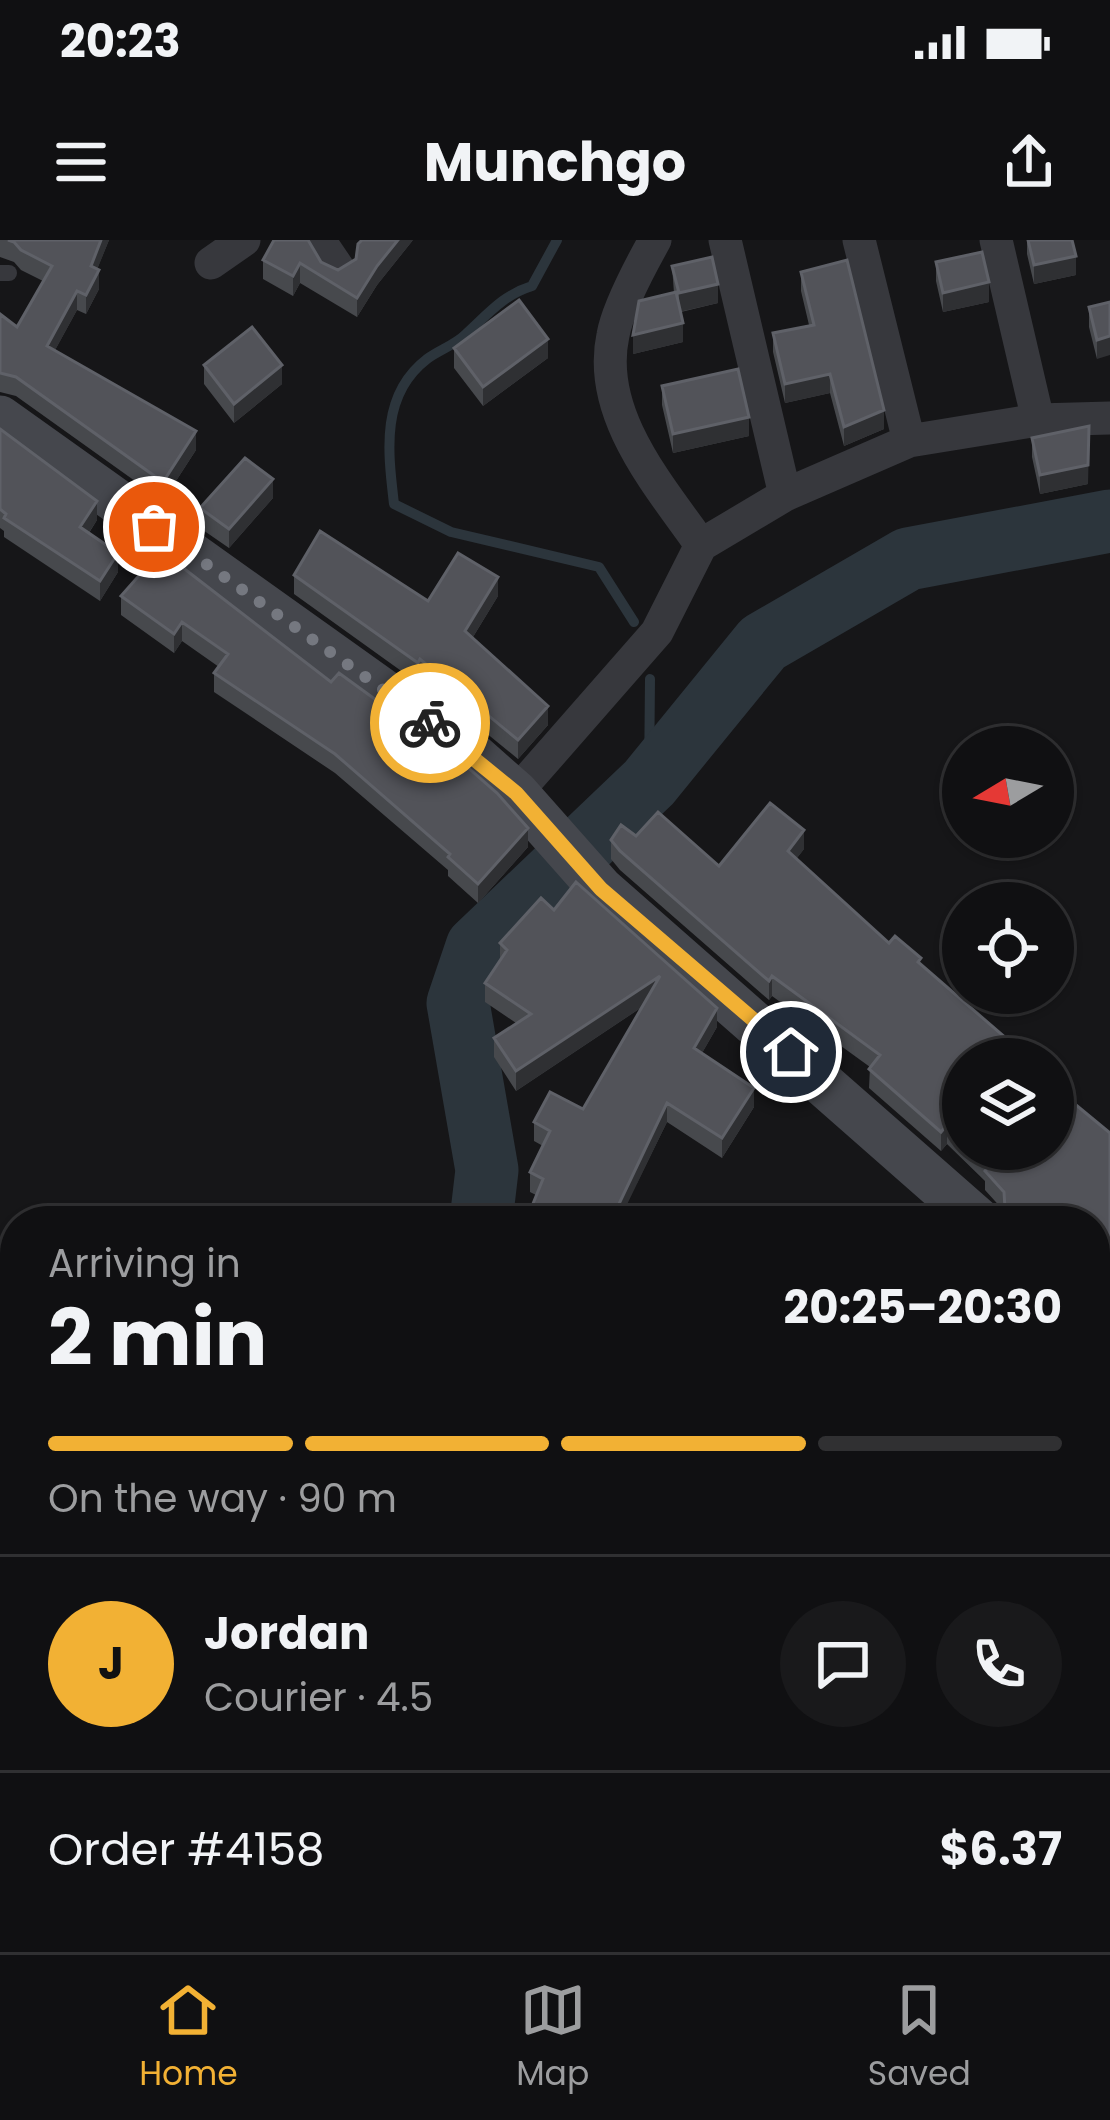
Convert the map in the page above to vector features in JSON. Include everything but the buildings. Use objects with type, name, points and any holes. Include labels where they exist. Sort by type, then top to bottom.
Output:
[{"type":"street","points":[[211,263],[244,240]]},
{"type":"street","points":[[319,240],[338,268]]},
{"type":"street","points":[[655,240],[613,335],[613,387],[630,443],[701,545]]},
{"type":"street","points":[[725,240],[785,495]]},
{"type":"street","points":[[859,240],[909,441]]},
{"type":"street","points":[[996,240],[1038,420]]},
{"type":"street","points":[[0,418],[423,718],[516,793],[601,889],[962,1206]]},
{"type":"street","points":[[516,793],[656,632],[701,545],[785,495],[909,441],[1038,420],[1110,418]]},
{"type":"waterway","points":[[557,240],[532,286],[504,300],[462,338],[427,359],[401,390],[389,445],[394,504],[451,532],[599,567],[634,622]]},
{"type":"waterway","points":[[483,1206],[487,1170],[458,1003],[477,947],[649,783],[763,643],[908,559],[1110,521]]},
{"type":"waterway","points":[[649,783],[650,679]]},
{"type":"way so far","points":[[154,527],[430,723]]},
{"type":"route","points":[[430,723],[516,793],[601,889],[791,1052]]}]
